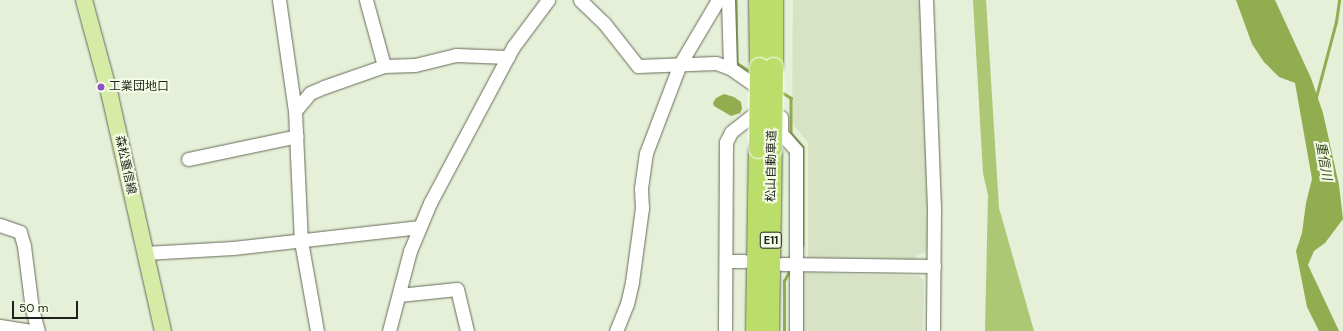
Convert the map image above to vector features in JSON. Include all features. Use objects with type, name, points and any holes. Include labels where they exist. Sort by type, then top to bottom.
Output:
[{"type":"highway","name":"松山自動車道","points":[[758,0],[766,67]]},
{"type":"highway","name":"松山自動車道","points":[[769,331],[765,148],[766,67],[773,0]]},
{"type":"highway","name":"松山自動車道","points":[[755,331],[765,148]]},
{"type":"main road","name":"森松重信線","points":[[84,0],[110,96],[163,331]]},
{"type":"street","points":[[279,0],[295,111],[301,241],[317,331]]},
{"type":"street","points":[[366,0],[384,66]]},
{"type":"street","points":[[389,331],[410,251],[430,203],[508,57],[548,0]]},
{"type":"street","points":[[580,0],[604,23],[638,66],[716,63],[730,68],[781,102],[781,133],[796,150],[796,331]]},
{"type":"street","points":[[616,331],[625,311],[632,282],[642,208],[641,188],[646,153],[680,64],[718,0]]},
{"type":"street","points":[[728,0],[730,68]]},
{"type":"street","points":[[926,0],[934,208],[933,331]]},
{"type":"street","points":[[295,111],[310,93],[324,86],[384,66],[415,65],[456,55],[508,57]]},
{"type":"street","points":[[725,331],[726,142],[731,132],[760,111],[768,94]]},
{"type":"street","points":[[188,159],[297,136]]},
{"type":"street","points":[[0,225],[20,232],[24,246],[32,309],[38,331]]},
{"type":"street","points":[[145,253],[233,248],[420,227]]},
{"type":"street","points":[[726,261],[744,261]]},
{"type":"street","points":[[782,264],[934,266]]},
{"type":"street","points":[[399,295],[457,289],[467,331]]},
{"type":"street","points":[[0,326],[30,331]]},
{"type":"shaded area","points":[[793,0],[921,0],[929,251],[917,255],[916,260],[808,258],[808,142],[792,123]]},
{"type":"shaded area","points":[[973,0],[986,0],[999,208],[1034,331],[985,331],[988,195],[983,173]]},
{"type":"shaded area","points":[[803,273],[919,276],[924,281],[923,331],[802,331]]},
{"type":"water","name":"重信川","points":[[1236,0],[1275,0],[1311,78],[1323,113],[1339,185],[1343,219],[1325,243],[1314,251],[1308,265],[1339,331],[1319,331],[1307,307],[1296,251],[1302,233],[1306,203],[1312,179],[1295,83],[1279,77],[1264,62],[1252,44]]},
{"type":"water","points":[[724,94],[734,97],[741,102],[742,109],[740,113],[731,116],[714,106],[713,103],[716,98]]},
{"type":"waterway","points":[[736,0],[737,63],[751,72]]},
{"type":"waterway","points":[[1316,97],[1336,22],[1339,0]]},
{"type":"waterway","points":[[780,91],[791,98],[791,133],[803,147],[802,247]]},
{"type":"waterway","points":[[784,331],[784,281],[791,268]]},
{"type":"place","name":"工業団地口","points":[[101,87]]}]
